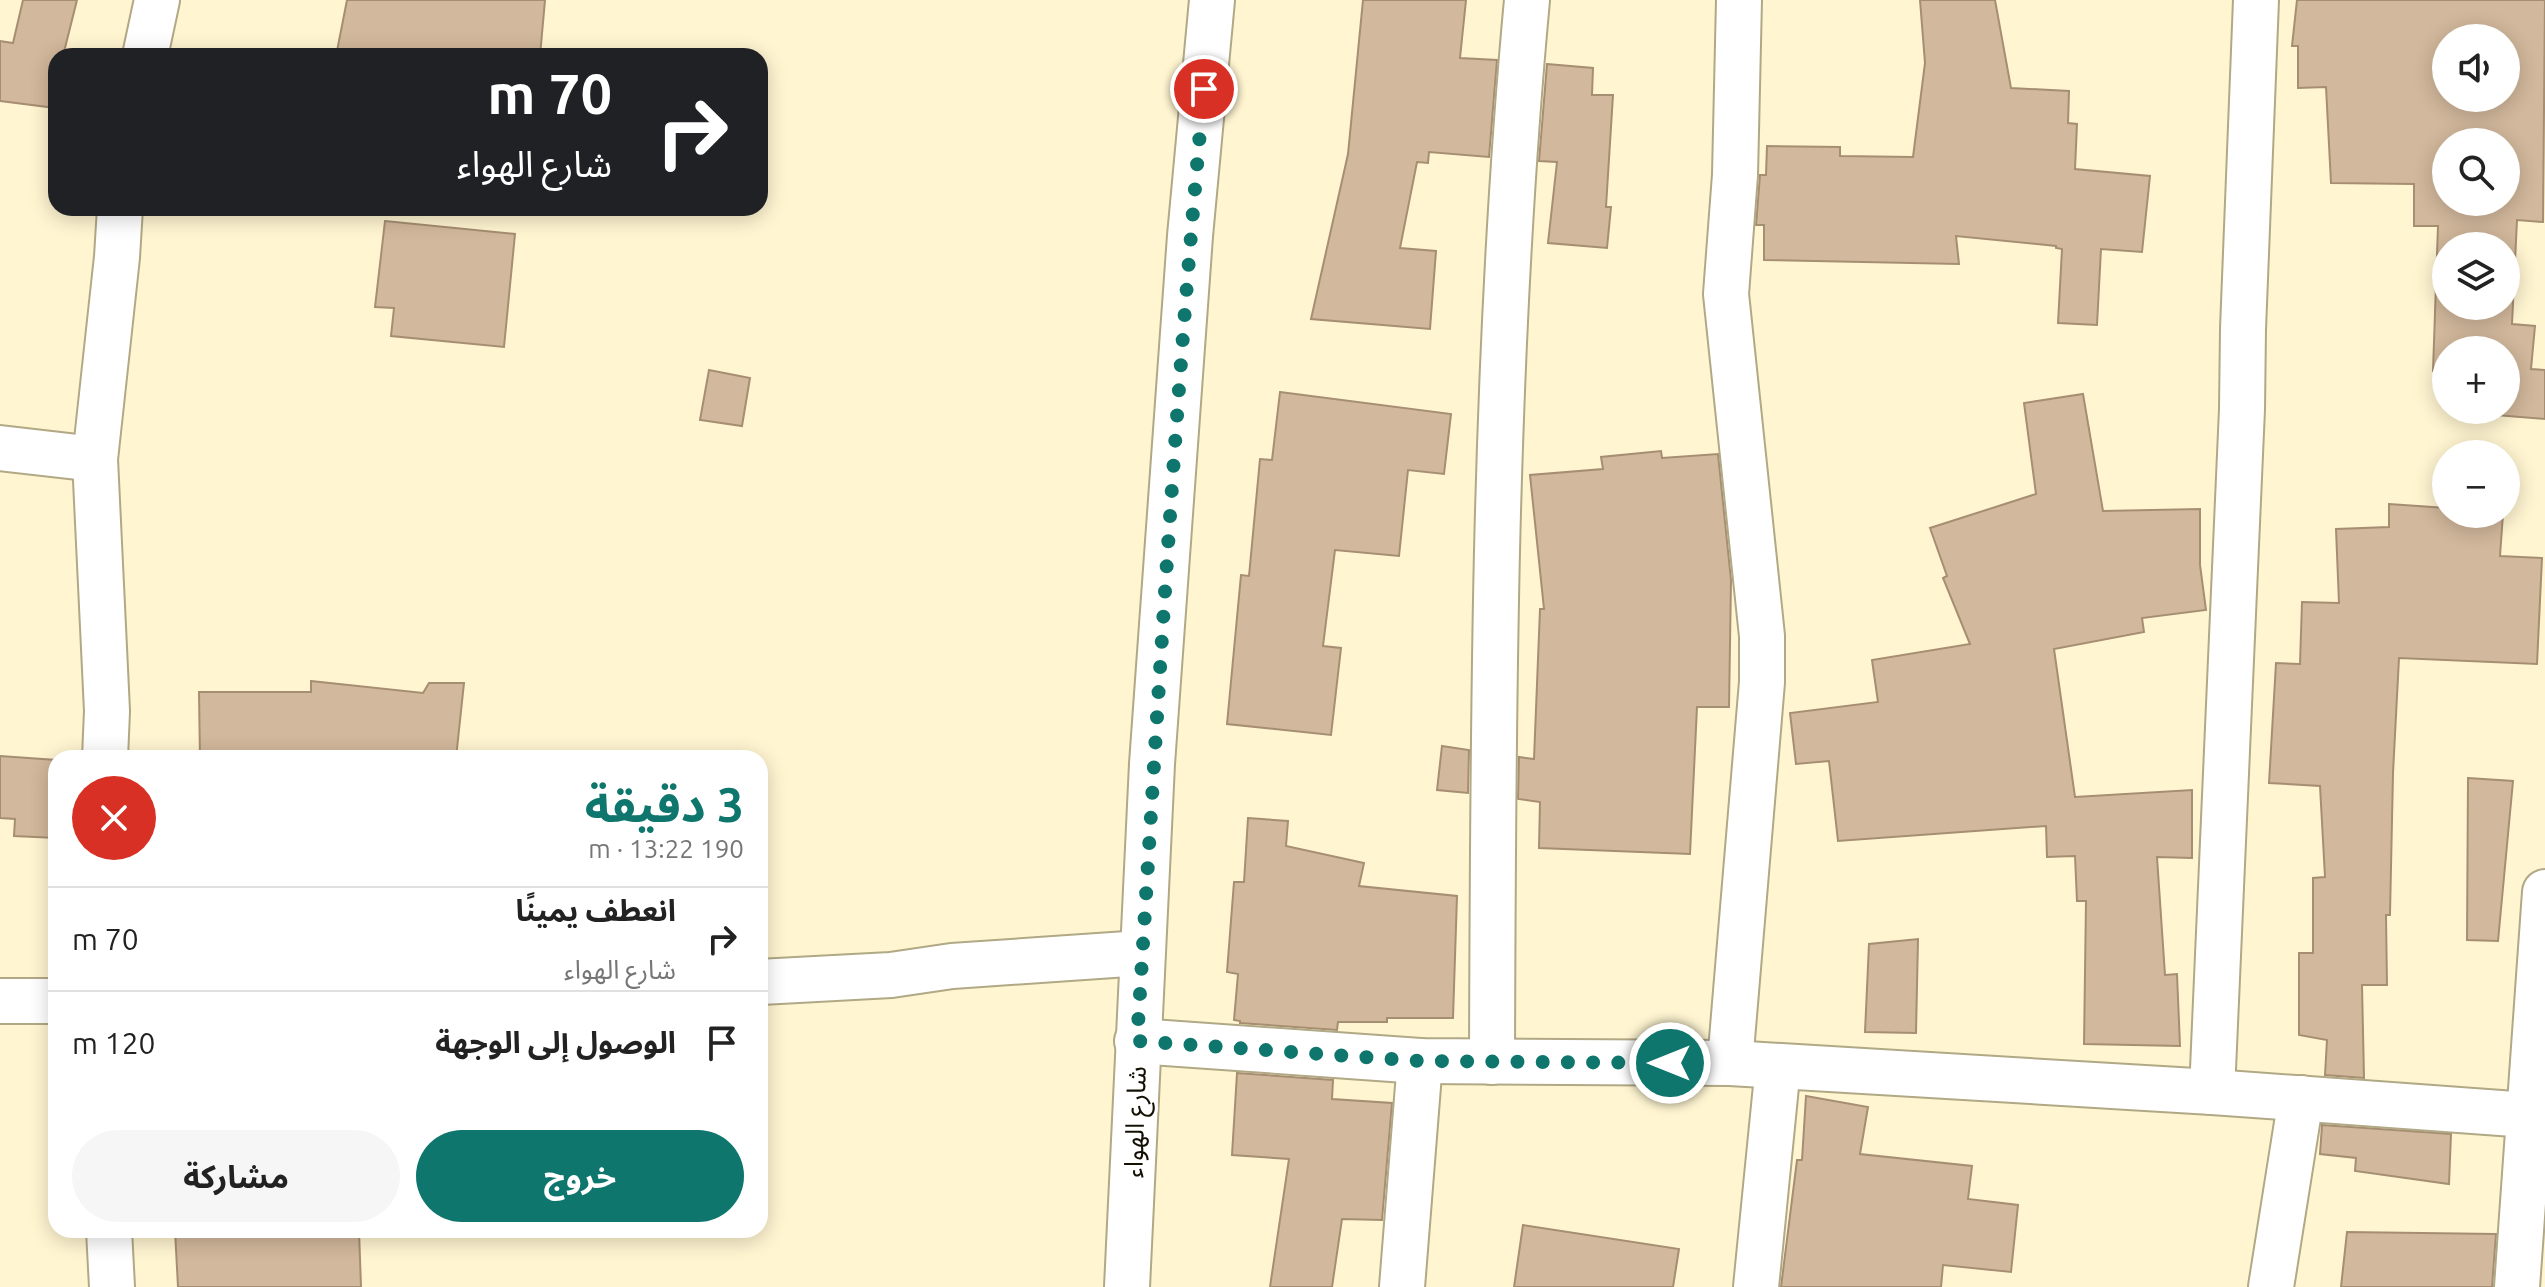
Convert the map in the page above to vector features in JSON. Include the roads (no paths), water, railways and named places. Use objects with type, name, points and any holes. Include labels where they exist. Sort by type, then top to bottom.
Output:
[{"type":"street","points":[[147,48],[157,0]]},
{"type":"street","name":"شارع الهواء","points":[[1127,1287],[1153,749],[1187,283],[1212,0]]},
{"type":"street","points":[[1492,1062],[1501,364],[1527,0]]},
{"type":"street","points":[[1730,1063],[1762,682],[1759,605],[1726,294],[1735,175],[1739,0]]},
{"type":"street","points":[[2212,1092],[2242,425],[2256,0]]},
{"type":"street","points":[[105,750],[107,711],[95,459],[120,216]]},
{"type":"street","points":[[0,448],[95,459]]},
{"type":"street","points":[[2517,1287],[2528,1115],[2541,997],[2545,892]]},
{"type":"street","points":[[768,982],[847,978],[952,966],[1142,953]]},
{"type":"street","points":[[0,1001],[48,1001]]},
{"type":"street","points":[[1137,1041],[1420,1061],[1730,1063],[2212,1092],[2528,1115]]},
{"type":"street","points":[[1402,1287],[1420,1061]]},
{"type":"street","points":[[1756,1287],[1778,1066]]},
{"type":"street","points":[[2271,1287],[2301,1098]]},
{"type":"street","points":[[109,1238],[112,1287]]}]
